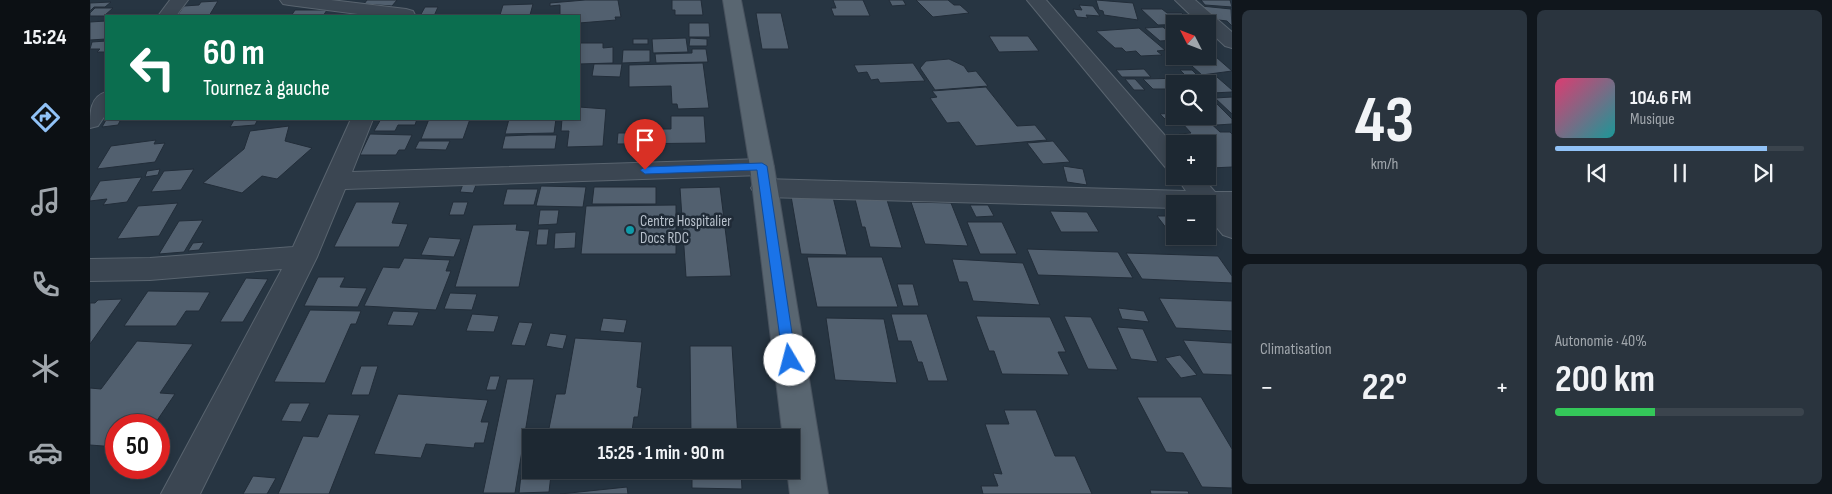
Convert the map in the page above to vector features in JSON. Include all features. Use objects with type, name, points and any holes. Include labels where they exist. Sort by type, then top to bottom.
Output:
[{"type":"main road","points":[[732,0],[763,177],[809,494]]},
{"type":"street","points":[[168,15],[179,0]]},
{"type":"street","points":[[289,0],[348,4],[401,15]]},
{"type":"street","points":[[407,15],[417,0]]},
{"type":"street","points":[[1036,0],[1166,152]]},
{"type":"street","points":[[1184,0],[1232,42]]},
{"type":"street","points":[[90,121],[105,100]]},
{"type":"street","points":[[180,494],[303,257],[362,120]]},
{"type":"street","points":[[335,181],[763,177],[1220,201]]},
{"type":"street","points":[[1199,185],[1220,201],[1232,228]]},
{"type":"street","points":[[90,270],[150,269],[303,257]]},
{"type":"building","points":[[367,0],[397,0],[392,6],[364,4]]},
{"type":"building","points":[[618,0],[621,17],[615,17],[616,20],[580,23],[580,15],[560,15],[560,5],[550,6],[550,3]]},
{"type":"building","points":[[672,0],[701,0],[703,15],[675,15],[675,10],[672,10]]},
{"type":"building","points":[[833,0],[863,0],[870,16],[834,16],[831,8],[836,8]]},
{"type":"building","points":[[889,0],[903,0],[906,5],[892,6]]},
{"type":"building","points":[[916,0],[948,0],[954,5],[960,5],[969,13],[933,17]]},
{"type":"building","points":[[1096,0],[1133,3],[1138,20],[1104,15],[1103,11],[1099,10]]},
{"type":"building","points":[[1201,0],[1230,0],[1232,7],[1205,5]]},
{"type":"building","points":[[218,1],[210,15],[178,15],[184,6],[199,5],[201,2]]},
{"type":"building","points":[[111,2],[105,7],[94,7],[90,11],[90,3]]},
{"type":"building","points":[[533,4],[530,15],[500,15],[503,5]]},
{"type":"building","points":[[1079,5],[1093,6],[1100,16],[1086,15],[1088,18],[1077,17],[1073,9],[1082,10]]},
{"type":"building","points":[[1201,6],[1231,9],[1232,26],[1227,21],[1219,20],[1216,15],[1209,15]]},
{"type":"building","points":[[425,7],[438,7],[434,15],[421,15]]},
{"type":"building","points":[[95,8],[113,8],[104,16],[90,16],[90,13]]},
{"type":"building","points":[[1141,9],[1162,9],[1167,13],[1182,13],[1184,15],[1166,15],[1166,25],[1158,25]]},
{"type":"building","points":[[295,10],[327,10],[324,15],[292,15]]},
{"type":"building","points":[[756,13],[781,13],[789,49],[762,49]]},
{"type":"building","points":[[105,21],[105,39],[90,40],[90,22]]},
{"type":"building","points":[[689,23],[709,23],[710,37],[689,37]]},
{"type":"building","points":[[1163,27],[1166,30],[1166,41],[1160,41],[1145,28]]},
{"type":"building","points":[[1139,28],[1165,50],[1157,51],[1162,55],[1141,56],[1136,51],[1126,52],[1122,48],[1115,48],[1096,31]]},
{"type":"building","points":[[989,36],[1028,36],[1039,51],[999,52]]},
{"type":"building","points":[[686,38],[688,52],[653,53],[652,39]]},
{"type":"building","points":[[690,38],[707,39],[707,46],[689,46]]},
{"type":"building","points":[[633,39],[648,39],[648,44],[633,44]]},
{"type":"building","points":[[105,41],[105,52],[97,52],[100,49],[90,49],[92,42]]},
{"type":"building","points":[[580,43],[603,43],[603,48],[613,47],[613,63],[580,64]]},
{"type":"building","points":[[692,49],[706,49],[708,62],[656,63],[655,54],[692,53]]},
{"type":"building","points":[[623,50],[650,50],[650,62],[622,63]]},
{"type":"building","points":[[1216,57],[1232,71],[1202,75],[1191,65],[1216,65]]},
{"type":"building","points":[[949,59],[964,66],[968,72],[976,71],[988,86],[935,90],[920,68],[926,61]]},
{"type":"building","points":[[703,63],[709,108],[678,109],[677,104],[672,104],[671,86],[629,87],[629,65]]},
{"type":"building","points":[[913,63],[925,81],[880,83],[878,79],[871,80],[867,72],[858,73],[854,65]]},
{"type":"building","points":[[594,64],[622,64],[620,77],[592,76]]},
{"type":"building","points":[[1144,69],[1151,77],[1122,77],[1116,70]]},
{"type":"building","points":[[1180,70],[1192,70],[1197,75],[1185,75]]},
{"type":"building","points":[[1216,77],[1232,90],[1232,92],[1216,93]]},
{"type":"building","points":[[1166,78],[1166,89],[1153,89],[1143,79]]},
{"type":"building","points":[[1125,79],[1135,79],[1145,90],[1134,90]]},
{"type":"building","points":[[986,87],[1017,126],[1035,125],[1047,140],[976,146],[959,122],[947,123],[930,98],[937,97],[932,91]]},
{"type":"building","points":[[1232,97],[1232,114],[1216,99]]},
{"type":"building","points":[[1216,103],[1232,119],[1232,124],[1217,125]]},
{"type":"building","points":[[580,107],[606,109],[603,146],[567,147],[569,131],[561,131],[562,120],[580,120]]},
{"type":"building","points":[[1160,114],[1166,114],[1166,120]]},
{"type":"building","points":[[671,116],[704,116],[706,143],[617,144],[618,133],[646,133],[646,129],[671,129]]},
{"type":"building","points":[[106,120],[120,120],[118,125],[102,127]]},
{"type":"building","points":[[234,120],[258,120],[255,125],[230,127]]},
{"type":"building","points":[[380,120],[417,120],[415,125],[398,125],[395,131],[374,131]]},
{"type":"building","points":[[429,120],[470,120],[463,139],[421,139]]},
{"type":"building","points":[[509,120],[556,120],[554,133],[505,134]]},
{"type":"building","points":[[1184,125],[1213,125],[1220,132],[1230,132],[1232,134],[1232,167],[1216,168],[1216,135],[1179,134],[1191,133]]},
{"type":"building","points":[[289,126],[285,141],[312,148],[277,179],[262,176],[242,193],[203,183],[244,149],[250,131]]},
{"type":"building","points":[[370,134],[412,135],[405,150],[399,150],[396,155],[360,155]]},
{"type":"building","points":[[557,135],[555,149],[502,149],[505,136]]},
{"type":"building","points":[[156,140],[154,144],[165,143],[155,162],[97,169],[111,146]]},
{"type":"building","points":[[419,141],[450,141],[446,150],[415,149]]},
{"type":"building","points":[[1053,141],[1070,162],[1043,164],[1027,143]]},
{"type":"building","points":[[1063,166],[1083,169],[1087,185],[1067,182]]},
{"type":"building","points":[[160,169],[158,175],[145,177],[147,171]]},
{"type":"building","points":[[194,169],[181,190],[151,192],[164,171]]},
{"type":"building","points":[[142,177],[127,202],[103,205],[107,199],[90,201],[100,181]]},
{"type":"building","points":[[463,184],[476,185],[473,193],[460,192]]},
{"type":"building","points":[[541,186],[586,187],[583,207],[536,206]]},
{"type":"building","points":[[594,187],[656,187],[656,204],[592,204]]},
{"type":"building","points":[[720,187],[731,276],[686,277],[680,188]]},
{"type":"building","points":[[507,189],[538,189],[534,205],[503,205]]},
{"type":"building","points":[[791,196],[833,197],[847,255],[801,254]]},
{"type":"building","points":[[855,199],[887,200],[902,248],[870,247],[865,227],[862,227]]},
{"type":"building","points":[[356,202],[400,202],[392,223],[408,224],[399,247],[334,247]]},
{"type":"building","points":[[453,202],[468,202],[464,215],[449,215]]},
{"type":"building","points":[[911,202],[951,203],[968,246],[925,244]]},
{"type":"building","points":[[178,203],[159,236],[117,239],[138,206]]},
{"type":"building","name":"Centre Hospitalier Docs RDC","points":[[676,205],[676,254],[581,254],[586,206]]},
{"type":"building","points":[[970,205],[988,205],[994,216],[976,217]]},
{"type":"building","points":[[540,210],[559,210],[557,224],[538,225]]},
{"type":"building","points":[[1050,211],[1087,212],[1099,232],[1061,232]]},
{"type":"building","points":[[1157,216],[1166,216],[1166,228]]},
{"type":"building","points":[[203,220],[184,252],[159,254],[179,221]]},
{"type":"building","points":[[967,222],[1002,222],[1017,254],[980,254]]},
{"type":"building","points":[[517,224],[516,230],[530,231],[519,287],[455,287],[473,225]]},
{"type":"building","points":[[538,229],[549,229],[547,245],[536,245]]},
{"type":"building","points":[[576,232],[575,248],[554,249],[555,233]]},
{"type":"building","points":[[429,237],[461,239],[454,257],[421,255]]},
{"type":"building","points":[[204,242],[199,250],[188,251],[193,243]]},
{"type":"building","points":[[1027,249],[1118,252],[1133,278],[1038,275]]},
{"type":"building","points":[[1126,253],[1218,256],[1232,276],[1232,283],[1142,279]]},
{"type":"building","points":[[807,257],[882,257],[898,307],[817,307]]},
{"type":"building","points":[[404,258],[450,260],[446,271],[451,271],[436,310],[364,306],[383,267],[399,268]]},
{"type":"building","points":[[952,259],[1023,263],[1040,305],[973,301],[967,282],[959,282]]},
{"type":"building","points":[[318,277],[345,277],[340,287],[367,288],[358,307],[304,306]]},
{"type":"building","points":[[246,278],[268,279],[243,322],[220,322]]},
{"type":"building","points":[[897,284],[913,284],[919,306],[903,306]]},
{"type":"building","points":[[148,291],[210,292],[199,311],[186,311],[176,326],[124,326]]},
{"type":"building","points":[[450,293],[477,294],[472,310],[444,309]]},
{"type":"building","points":[[1159,298],[1232,301],[1232,331],[1176,328]]},
{"type":"building","points":[[122,299],[90,344],[90,303],[95,303],[98,300]]},
{"type":"building","points":[[1118,308],[1144,311],[1149,322],[1122,319]]},
{"type":"building","points":[[310,310],[361,311],[356,324],[351,324],[325,383],[274,382]]},
{"type":"building","points":[[393,311],[419,312],[413,326],[387,325]]},
{"type":"building","points":[[472,314],[499,316],[494,332],[466,331]]},
{"type":"building","points":[[891,314],[927,314],[948,381],[928,381],[922,362],[918,362],[911,341],[898,341]]},
{"type":"building","points":[[976,316],[1050,317],[1066,352],[1058,352],[1069,375],[1002,374],[994,351],[989,351]]},
{"type":"building","points":[[1064,316],[1091,317],[1118,370],[1088,369]]},
{"type":"building","points":[[603,318],[627,320],[624,333],[600,331]]},
{"type":"building","points":[[826,318],[884,319],[897,383],[835,380]]},
{"type":"building","points":[[519,322],[533,323],[525,346],[511,345]]},
{"type":"building","points":[[1117,327],[1143,329],[1158,362],[1131,359]]},
{"type":"building","points":[[550,333],[567,335],[563,349],[546,346]]},
{"type":"building","points":[[575,338],[642,342],[637,387],[642,388],[638,417],[634,417],[632,429],[549,429],[556,394],[565,394]]},
{"type":"building","points":[[1183,340],[1232,343],[1232,375],[1203,374]]},
{"type":"building","points":[[137,341],[193,344],[160,393],[175,394],[161,414],[105,414],[105,446],[90,445],[90,388],[101,389]]},
{"type":"building","points":[[690,346],[732,346],[737,429],[691,429]]},
{"type":"building","points":[[1180,355],[1197,375],[1181,378],[1165,358]]},
{"type":"building","points":[[361,366],[378,366],[369,395],[351,395]]},
{"type":"building","points":[[490,376],[500,376],[496,390],[486,390]]},
{"type":"building","points":[[507,379],[534,379],[526,429],[522,429],[522,451],[515,493],[483,493]]},
{"type":"building","points":[[398,394],[488,400],[481,422],[489,422],[484,443],[475,443],[474,448],[426,444],[421,458],[374,454]]},
{"type":"building","points":[[1137,397],[1201,397],[1232,449],[1232,488],[1202,487],[1183,453],[1166,452]]},
{"type":"building","points":[[290,403],[310,403],[301,422],[281,421]]},
{"type":"building","points":[[1004,410],[1036,410],[1055,456],[1075,456],[1092,494],[983,494],[981,486],[998,486],[993,473],[1002,474],[985,424],[1009,424]]},
{"type":"building","points":[[328,414],[360,415],[329,494],[278,494],[303,436],[318,437]]},
{"type":"building","points":[[521,475],[522,479],[551,479],[549,492],[519,493]]},
{"type":"building","points":[[253,476],[276,478],[267,494],[243,494]]},
{"type":"building","points":[[692,479],[741,479],[742,489],[692,488]]},
{"type":"building","points":[[627,487],[628,494],[560,494]]},
{"type":"building","points":[[1150,490],[1188,491],[1189,494],[1151,494]]},
{"type":"place","name":"Centre Hospitalier Docs RDC","points":[[630,230]]},
{"type":"route","points":[[645,170],[762,166],[790,360]]}]
